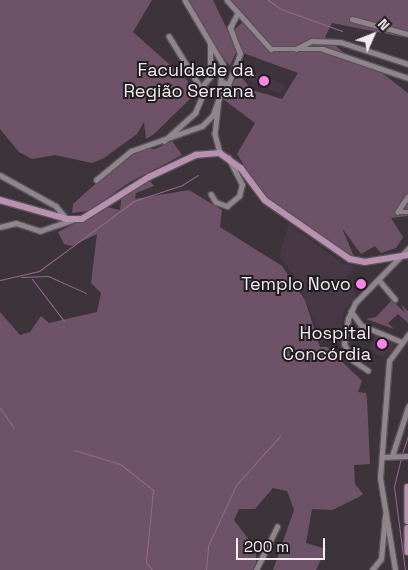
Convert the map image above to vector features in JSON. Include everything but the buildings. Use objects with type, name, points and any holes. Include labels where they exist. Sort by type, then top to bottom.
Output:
[{"type":"main road","points":[[0,200],[67,219],[75,219],[95,214],[141,181],[196,154],[220,153],[228,156],[265,200],[350,258],[391,260],[407,252]]},
{"type":"main road","points":[[408,487],[408,521]]},
{"type":"main road","points":[[408,529],[408,552]]},
{"type":"street","points":[[185,0],[223,64],[224,83],[215,134],[220,153]]},
{"type":"street","points":[[227,0],[264,45],[290,52],[323,49],[408,78]]},
{"type":"street","points":[[222,99],[239,59],[230,28],[237,14]]},
{"type":"street","points":[[352,19],[408,34]]},
{"type":"street","points":[[168,36],[192,69],[197,84],[205,89]]},
{"type":"street","points":[[290,52],[312,41],[330,40],[408,64]]},
{"type":"street","points":[[163,142],[195,113],[212,66],[210,42]]},
{"type":"street","points":[[96,180],[131,151],[163,142],[207,122],[224,83]]},
{"type":"street","points":[[212,194],[216,202],[227,206],[239,196],[242,185],[228,156]]},
{"type":"street","points":[[0,175],[56,206],[67,219]]},
{"type":"street","points":[[408,197],[398,212],[408,212]]},
{"type":"street","points":[[0,227],[16,223],[40,231],[75,219]]},
{"type":"street","points":[[368,371],[353,361],[344,344],[352,308],[407,252]]},
{"type":"street","points":[[380,281],[395,299]]},
{"type":"street","points":[[352,308],[361,325],[402,342]]},
{"type":"street","points":[[395,570],[386,507],[380,483],[386,378],[391,357],[408,334]]},
{"type":"street","points":[[392,456],[408,407]]},
{"type":"street","points":[[382,457],[403,458]]},
{"type":"street","points":[[372,570],[381,559],[386,507]]},
{"type":"street","points":[[256,570],[277,527]]},
{"type":"shaded area","points":[[0,0],[152,0],[133,32],[187,80],[194,95],[154,134],[146,139],[144,122],[137,134],[104,158],[92,163],[55,155],[32,159],[19,152],[0,129]]},
{"type":"shaded area","points":[[189,0],[213,0],[237,50],[230,66],[201,28]]},
{"type":"shaded area","points":[[228,0],[408,0],[408,38],[332,23],[325,37],[354,61],[377,69],[408,93],[408,216],[391,218],[403,237],[396,248],[381,253],[375,246],[361,254],[342,228],[355,259],[269,201],[259,189],[237,154],[255,123],[223,99],[234,79],[242,78],[252,90],[282,99],[298,73],[243,53],[234,30],[243,22]]},
{"type":"shaded area","name":"Faculdade da Região Serrana","points":[[253,71],[285,85],[281,94],[249,80]]},
{"type":"shaded area","points":[[172,141],[182,155],[130,182],[88,211],[72,213],[73,204],[124,158],[137,149],[155,149]]},
{"type":"shaded area","points":[[147,177],[154,186],[136,193],[135,199],[189,190],[222,210],[220,227],[282,266],[305,300],[320,347],[327,347],[362,381],[358,392],[366,393],[367,399],[370,464],[354,465],[355,484],[363,494],[332,510],[312,509],[306,543],[326,549],[316,570],[273,570],[294,510],[287,491],[273,488],[255,509],[239,509],[234,520],[256,549],[256,570],[0,570],[0,312],[20,335],[30,332],[41,316],[49,323],[97,312],[101,293],[91,283],[97,234],[72,246],[64,244],[58,232],[106,207],[120,210],[122,192]]},
{"type":"shaded area","points":[[289,224],[343,264],[356,266],[347,276],[356,296],[344,310],[340,332],[322,342],[298,281],[279,256]]},
{"type":"shaded area","points":[[392,300],[405,313],[401,304],[408,311],[408,323],[398,314],[388,323],[394,329],[366,319],[376,317]]},
{"type":"shaded area","name":"Hospital Concórdia","points":[[382,334],[390,337],[393,345],[390,353],[382,356],[374,353],[371,345],[374,337]]},
{"type":"waterway","points":[[268,0],[281,9],[342,31]]},
{"type":"waterway","points":[[0,280],[39,271],[134,201],[182,185],[198,175]]},
{"type":"waterway","points":[[21,277],[48,276],[86,293]]},
{"type":"waterway","points":[[32,279],[64,321]]},
{"type":"waterway","points":[[0,408],[14,428]]},
{"type":"waterway","points":[[206,570],[208,546],[236,485],[280,436]]},
{"type":"waterway","points":[[402,454],[408,436]]},
{"type":"waterway","points":[[74,450],[120,464],[153,490],[146,562],[152,570]]},
{"type":"waterway","points":[[401,458],[394,487],[405,570]]},
{"type":"place","name":"Faculdade da Região Serrana","points":[[264,81]]},
{"type":"place","name":"Templo Novo","points":[[361,284]]},
{"type":"place","name":"Hospital Concórdia","points":[[382,344]]}]
